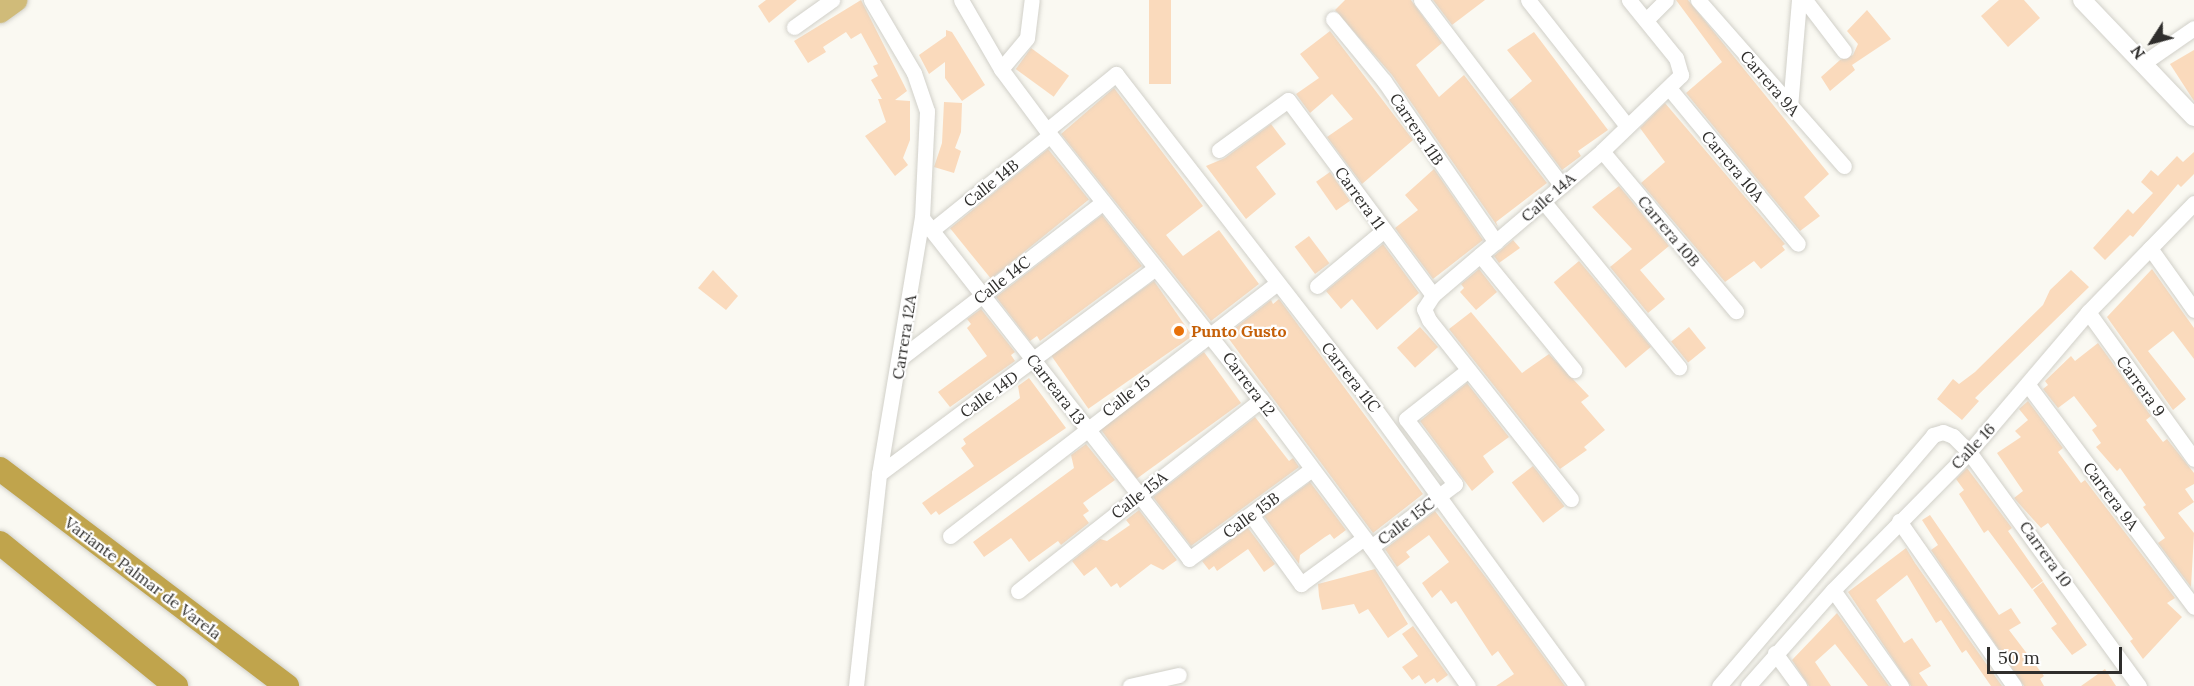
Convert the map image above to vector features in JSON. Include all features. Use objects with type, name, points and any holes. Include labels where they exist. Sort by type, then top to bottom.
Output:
[{"type":"highway","name":"Variante Palmar de Varela","points":[[0,469],[287,686]]},
{"type":"highway","points":[[0,543],[176,686]]},
{"type":"main road","points":[[0,11],[15,0]]},
{"type":"street","points":[[794,27],[832,0]]},
{"type":"street","name":"Carrera 12A","points":[[856,686],[879,474],[927,224],[927,111],[891,27],[871,0]]},
{"type":"street","name":"Carrera 12","points":[[961,0],[1001,69],[1048,133],[1261,400],[1368,542],[1468,686]]},
{"type":"street","points":[[1001,69],[1027,38],[1032,0]]},
{"type":"street","points":[[1421,0],[1562,186]]},
{"type":"street","points":[[1528,0],[1627,126]]},
{"type":"street","points":[[1629,0],[1646,20],[1666,0]]},
{"type":"street","name":"Carrera 9A","points":[[1698,0],[1844,166]]},
{"type":"street","points":[[1790,107],[1799,0]]},
{"type":"street","points":[[1805,0],[1844,51]]},
{"type":"street","points":[[2082,0],[2194,117]]},
{"type":"street","name":"Carrera 11B","points":[[1333,19],[1384,81],[1496,242]]},
{"type":"street","name":"Calle 14A","points":[[1433,295],[1602,151],[1681,75],[1676,58],[1646,20]]},
{"type":"street","points":[[2142,64],[2194,28]]},
{"type":"street","name":"Calle 14B","points":[[927,224],[1048,133],[1116,74]]},
{"type":"street","name":"Carrera 11C","points":[[1116,74],[1440,496],[1577,686]]},
{"type":"street","name":"Carrera 10A","points":[[1669,88],[1798,244]]},
{"type":"street","name":"Carrera 11","points":[[1219,150],[1288,100],[1433,295]]},
{"type":"street","name":"Carrera 10B","points":[[1602,151],[1736,311]]},
{"type":"street","points":[[1543,201],[1679,367]]},
{"type":"street","name":"Calle 14C","points":[[902,357],[1102,202]]},
{"type":"street","name":"Calle 16","points":[[1748,686],[1833,590],[1970,452],[2088,312],[2194,203]]},
{"type":"street","name":"Carreara 13","points":[[927,224],[1189,559]]},
{"type":"street","points":[[1317,286],[1384,230]]},
{"type":"street","points":[[2150,248],[2194,310]]},
{"type":"street","points":[[1480,255],[1574,370]]},
{"type":"street","name":"Calle 14D","points":[[879,474],[1034,361],[1155,268]]},
{"type":"street","name":"Calle 15","points":[[950,536],[1209,332],[1277,283]]},
{"type":"street","points":[[1433,295],[1424,309],[1429,320],[1572,499]]},
{"type":"street","name":"Carrera 9","points":[[2088,312],[2194,459]]},
{"type":"street","points":[[1440,496],[1455,484],[1406,419],[1468,370]]},
{"type":"street","name":"Carrera 9A","points":[[2028,385],[2194,607]]},
{"type":"street","name":"Calle 15A","points":[[1018,591],[1261,400]]},
{"type":"street","name":"Carrera 10","points":[[1719,686],[1933,435],[1943,432],[1953,436],[1970,452],[2139,686]]},
{"type":"street","name":"Calle 15B","points":[[1189,559],[1252,516],[1312,469]]},
{"type":"street","name":"Calle 15C","points":[[1252,516],[1301,584],[1440,496]]},
{"type":"street","points":[[1899,521],[2014,686]]},
{"type":"street","points":[[1833,590],[1901,686]]},
{"type":"street","points":[[1775,653],[1799,686]]},
{"type":"street","points":[[1130,686],[1179,675]]},
{"type":"building","points":[[766,0],[797,0],[769,23],[758,6]]},
{"type":"building","points":[[861,0],[907,91],[895,100],[910,101],[910,140],[903,158],[908,165],[895,176],[865,136],[886,122],[878,99],[882,99],[871,80],[878,76],[873,66],[878,64],[861,33],[851,39],[846,32],[823,47],[826,52],[808,63],[794,41]]},
{"type":"building","points":[[1149,0],[1171,0],[1171,84],[1149,84]]},
{"type":"building","points":[[1345,0],[1411,0],[1442,43],[1416,65],[1439,97],[1464,75],[1547,183],[1496,222],[1498,227],[1392,75],[1335,10]]},
{"type":"building","points":[[1433,0],[1485,0],[1452,25]]},
{"type":"building","points":[[1676,0],[1688,0],[1829,174],[1804,197],[1820,216],[1800,231],[1686,93],[1722,62]]},
{"type":"building","points":[[1999,0],[2024,0],[2040,18],[2008,47],[1981,16]]},
{"type":"building","points":[[1867,10],[1891,39],[1852,65],[1855,70],[1830,91],[1821,77],[1840,60],[1853,55],[1858,44],[1847,31]]},
{"type":"building","points":[[946,30],[952,32],[985,85],[962,101],[945,78],[945,62],[929,74],[919,55],[946,36]]},
{"type":"building","points":[[1330,31],[1413,140],[1362,184],[1327,137],[1353,119],[1332,94],[1310,113],[1296,94],[1319,78],[1300,54]]},
{"type":"building","points":[[1534,32],[1608,130],[1578,151],[1581,156],[1562,170],[1509,100],[1532,81],[1507,50]]},
{"type":"building","points":[[1031,48],[1069,76],[1054,97],[1016,69]]},
{"type":"building","points":[[2194,50],[2194,101],[2170,64]]},
{"type":"building","points":[[1114,88],[1203,206],[1166,235],[1183,256],[1219,230],[1259,284],[1211,321],[1061,134]]},
{"type":"building","points":[[944,102],[962,103],[961,132],[955,148],[961,151],[954,173],[934,167],[942,143]]},
{"type":"building","points":[[1665,103],[1785,244],[1782,246],[1785,250],[1761,269],[1754,261],[1725,282],[1641,183],[1665,162],[1640,128]]},
{"type":"building","points":[[1271,124],[1286,144],[1256,167],[1276,194],[1246,219],[1206,166],[1225,158]]},
{"type":"building","points":[[1048,149],[1089,200],[991,279],[950,228]]},
{"type":"building","points":[[2194,152],[2194,174],[2181,187],[2178,184],[2133,237],[2130,235],[2105,260],[2093,248],[2128,209],[2133,214],[2153,193],[2141,182],[2151,170],[2158,176],[2177,156],[2183,162]]},
{"type":"building","points":[[1434,169],[1483,240],[1433,279],[1395,228],[1418,210],[1405,195]]},
{"type":"building","points":[[1330,172],[1350,201],[1336,210],[1316,182]]},
{"type":"building","points":[[1619,186],[1669,246],[1640,270],[1665,299],[1648,313],[1610,267],[1632,249],[1592,207]]},
{"type":"building","points":[[1102,215],[1142,266],[1040,341],[1037,336],[1030,341],[996,297]]},
{"type":"building","points":[[1309,236],[1329,263],[1315,274],[1295,247]]},
{"type":"building","points":[[1513,240],[1520,248],[1499,263],[1494,256]]},
{"type":"building","points":[[1383,244],[1419,293],[1377,330],[1352,299],[1341,309],[1326,291]]},
{"type":"building","points":[[1579,261],[1651,347],[1626,368],[1554,282]]},
{"type":"building","points":[[1479,269],[1497,292],[1476,310],[1460,292],[1464,288],[1461,284]]},
{"type":"building","points":[[2152,269],[2194,328],[2194,359],[2173,331],[2148,351],[2186,399],[2173,410],[2107,317]]},
{"type":"building","points":[[713,270],[738,296],[726,310],[698,288]]},
{"type":"building","points":[[2071,270],[2089,287],[1975,398],[1979,401],[1962,420],[1937,399],[1953,379],[1959,384],[1975,372],[2043,305],[2050,290]]},
{"type":"building","points":[[1154,281],[1192,336],[1088,409],[1050,354]]},
{"type":"building","points":[[1279,299],[1423,494],[1373,533],[1226,335],[1271,300],[1273,304]]},
{"type":"building","points":[[981,309],[1015,352],[1011,355],[1015,361],[950,407],[938,392],[987,356],[967,328],[971,324],[967,319]]},
{"type":"building","points":[[1471,312],[1522,373],[1549,354],[1589,396],[1581,402],[1605,430],[1584,447],[1587,450],[1560,469],[1449,329]]},
{"type":"building","points":[[1420,327],[1438,347],[1415,368],[1397,348]]},
{"type":"building","points":[[1689,327],[1706,348],[1688,362],[1671,341]]},
{"type":"building","points":[[2098,343],[2151,416],[2146,420],[2163,442],[2167,439],[2194,473],[2194,484],[2185,489],[2194,502],[2178,513],[2194,533],[2191,587],[2158,543],[2165,538],[2143,507],[2146,505],[2120,468],[2117,471],[2096,447],[2101,443],[2092,430],[2097,426],[2074,396],[2058,408],[2043,389],[2048,385],[2045,381],[2071,356],[2075,361]]},
{"type":"building","points":[[1204,352],[1241,403],[1137,479],[1100,428]]},
{"type":"building","points":[[1029,378],[1066,428],[939,515],[936,511],[931,515],[922,503],[974,466],[961,448],[966,444],[963,439],[1020,398],[1018,386]]},
{"type":"building","points":[[1467,383],[1509,437],[1483,456],[1494,472],[1472,491],[1420,421]]},
{"type":"building","points":[[2028,401],[2063,448],[2058,452],[2081,483],[2085,480],[2175,598],[2167,603],[2182,617],[2143,659],[2130,641],[2133,639],[2048,523],[2041,528],[2014,498],[2023,491],[1997,453],[2021,437],[2015,431],[2028,420],[2019,409]]},
{"type":"building","points":[[1255,417],[1289,461],[1293,458],[1299,467],[1191,546],[1153,497]]},
{"type":"building","points":[[1086,444],[1115,480],[1083,503],[1089,511],[1083,515],[1089,523],[1061,545],[1058,541],[1029,562],[1011,538],[984,557],[973,542],[1074,468],[1071,455]]},
{"type":"building","points":[[1533,466],[1564,506],[1543,523],[1512,483]]},
{"type":"building","points":[[1967,468],[2012,528],[2008,531],[2043,581],[2032,589],[1988,530],[1984,533],[1959,494],[1964,490],[1956,479]]},
{"type":"building","points":[[1310,482],[1346,530],[1334,539],[1330,534],[1300,555],[1299,564],[1264,516]]},
{"type":"building","points":[[1139,510],[1177,560],[1163,570],[1151,564],[1120,588],[1117,583],[1111,587],[1096,567],[1084,576],[1072,561],[1100,539],[1107,541],[1130,525],[1126,520]]},
{"type":"building","points":[[1435,511],[1565,686],[1496,686],[1514,674],[1498,651],[1492,656],[1456,601],[1451,604],[1441,590],[1432,598],[1422,583],[1449,562],[1429,535],[1406,552],[1410,557],[1397,567],[1385,549]]},
{"type":"building","points":[[1930,515],[1999,615],[2011,608],[2021,623],[2009,630],[2044,676],[2040,679],[2044,686],[2024,686],[1931,550],[1938,545],[1922,520]]},
{"type":"building","points":[[1248,528],[1275,564],[1264,572],[1248,549],[1217,571],[1214,566],[1209,570],[1202,561]]},
{"type":"building","points":[[1906,548],[2002,686],[1991,686],[1966,650],[1962,653],[1941,620],[1936,623],[1907,575],[1876,600],[1904,643],[1912,638],[1931,666],[1919,673],[1928,686],[1911,686],[1848,592]]},
{"type":"building","points":[[1375,569],[1408,624],[1388,638],[1368,609],[1359,614],[1354,604],[1322,610],[1319,596],[1318,584]]},
{"type":"building","points":[[2043,582],[2087,645],[2072,655],[2051,628],[2057,624],[2033,590]]},
{"type":"building","points":[[1837,613],[1889,686],[1868,686],[1835,644],[1815,662],[1831,686],[1809,686],[1792,660]]},
{"type":"building","points":[[1413,626],[1448,675],[1437,683],[1434,678],[1425,684],[1419,675],[1412,680],[1402,667],[1418,656],[1402,634]]},
{"type":"building","points":[[2105,669],[2116,686],[2081,686]]},
{"type":"place","name":"Punto Gusto","points":[[1179,331]]}]
